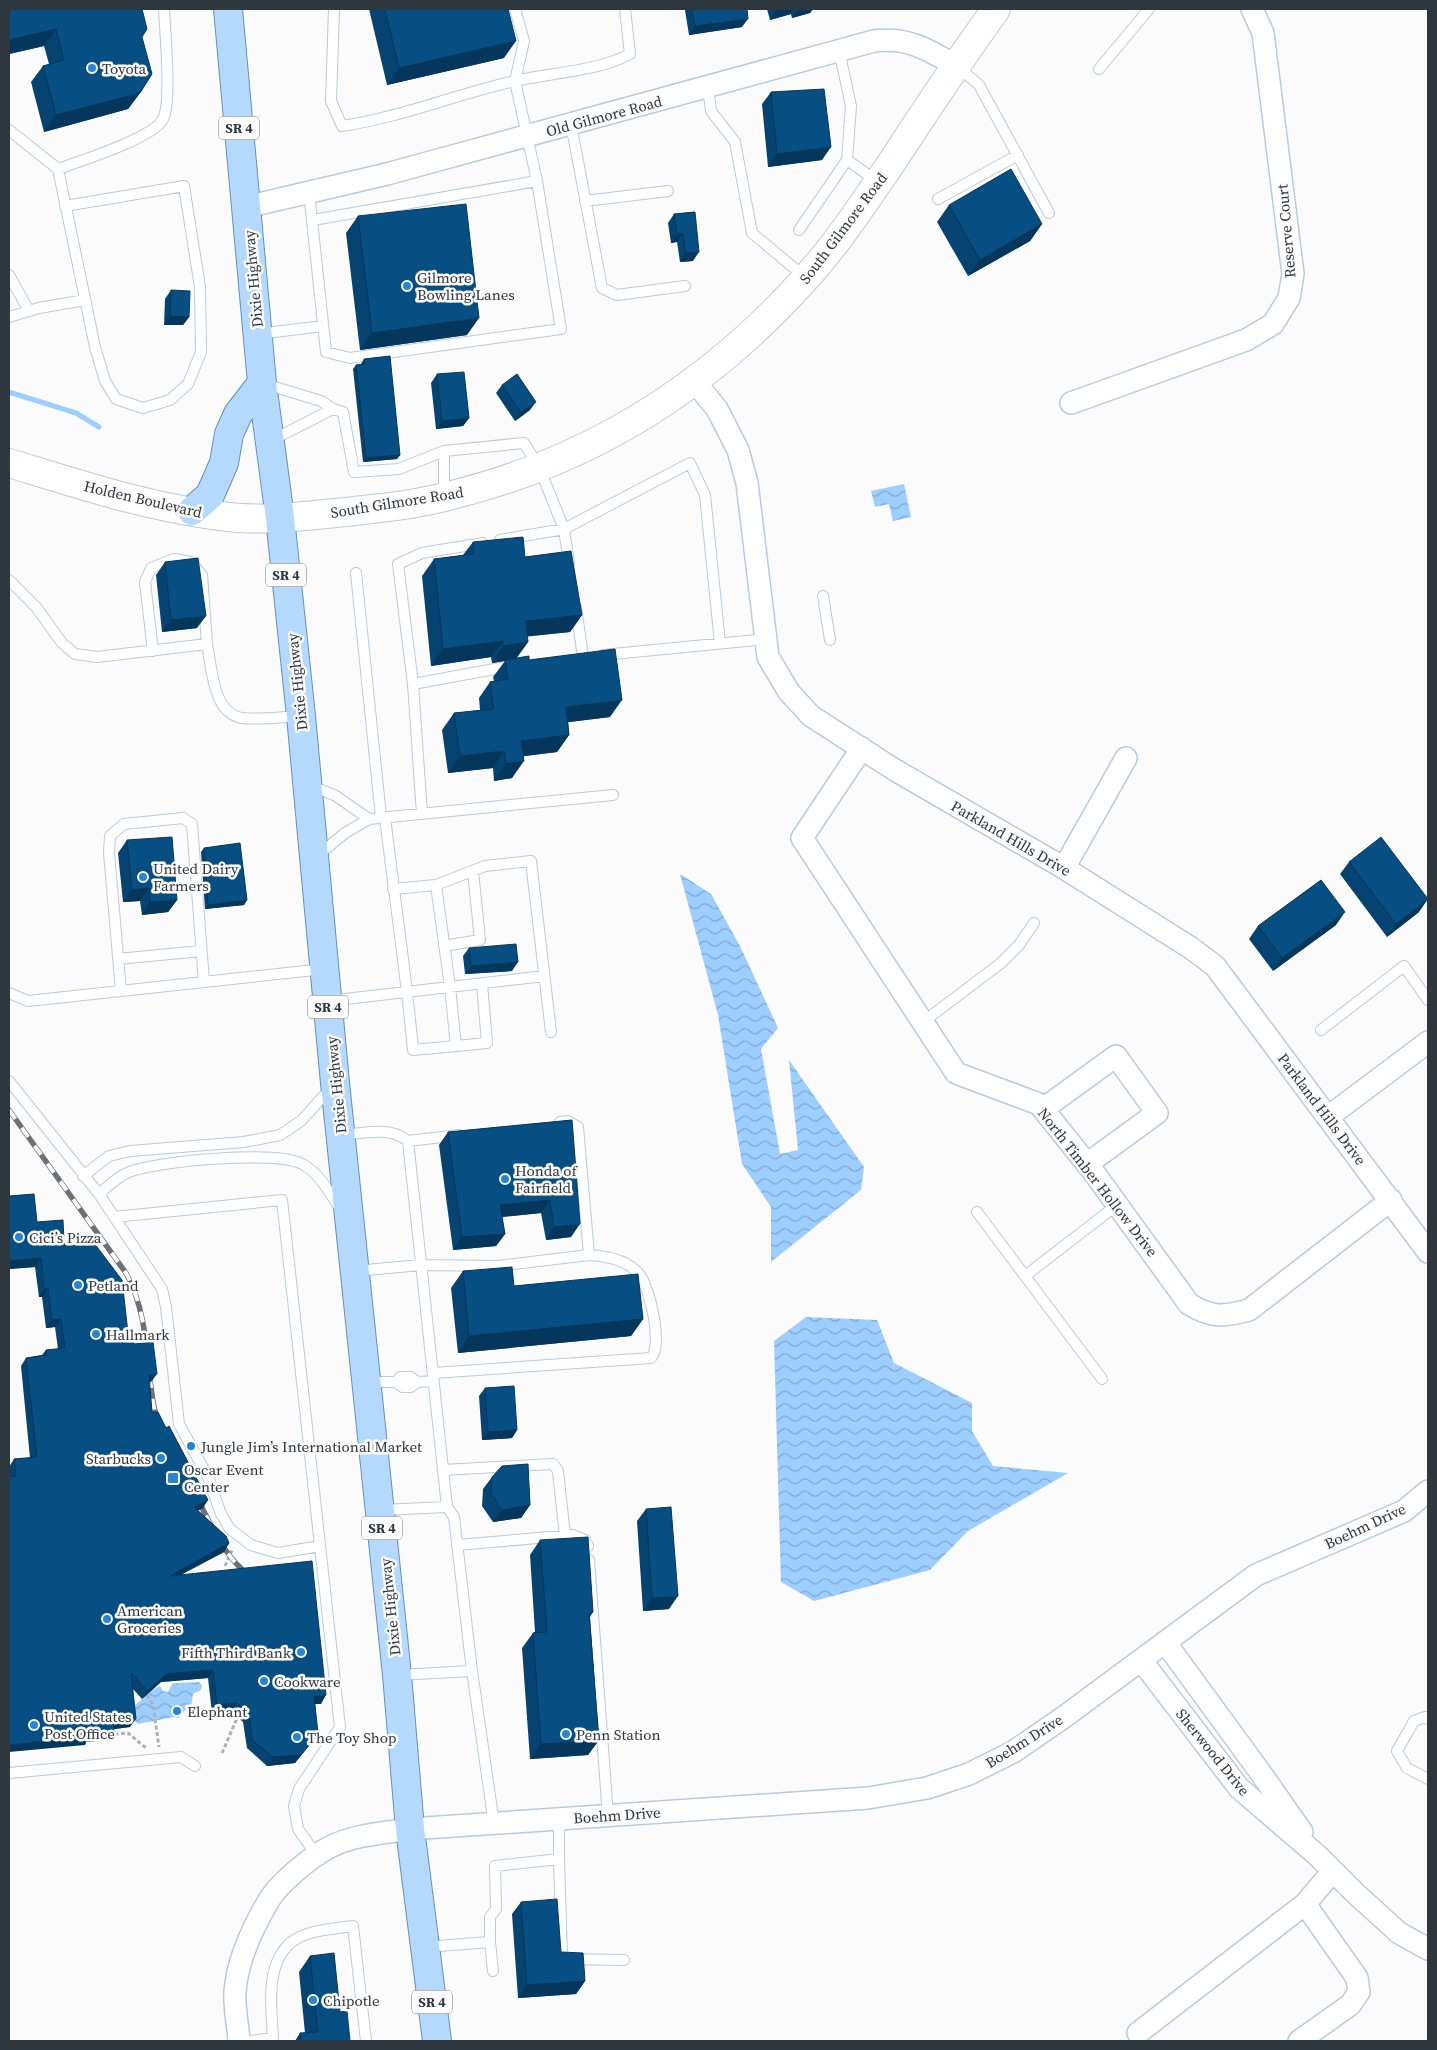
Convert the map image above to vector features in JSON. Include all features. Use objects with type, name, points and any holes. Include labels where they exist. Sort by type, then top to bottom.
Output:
[{"type":"main road","name":"Dixie Highway","points":[[228,9],[257,334],[280,518],[301,716],[340,1136],[397,1675],[410,1830],[437,2041]]},
{"type":"main road","name":"South Gilmore Road","points":[[280,518],[380,508],[444,497],[506,480],[540,467],[616,431],[695,382],[750,336],[806,278],[856,215],[996,9]]},
{"type":"main road","points":[[192,511],[210,495],[224,463],[229,434],[238,414],[262,383]]},
{"type":"main road","name":"Holden Boulevard","points":[[9,463],[114,495],[192,511],[240,518],[280,518]]},
{"type":"street","name":"Reserve Court","points":[[1071,403],[1246,340],[1273,324],[1289,298],[1293,274],[1269,72],[1263,33],[1252,9]]},
{"type":"street","name":"Old Gilmore Road","points":[[246,207],[387,174],[874,41],[892,39],[923,47],[956,66]]},
{"type":"street","name":"Parkland Hills Drive","points":[[695,382],[717,409],[738,450],[747,483],[768,658],[788,692],[811,716],[895,770],[1064,868],[1191,948],[1215,966],[1428,1252]]},
{"type":"street","name":"North Timber Hollow Drive","points":[[862,748],[802,838],[956,1073],[1039,1104],[1087,1164],[1189,1304],[1205,1313],[1228,1316],[1249,1310],[1391,1200]]},
{"type":"street","points":[[1064,868],[1126,758]]},
{"type":"street","points":[[1328,1117],[1428,1042]]},
{"type":"street","points":[[1043,1109],[1116,1056],[1157,1113],[1087,1164]]},
{"type":"street","name":"Boehm Drive","points":[[239,2041],[235,1994],[238,1968],[243,1953],[270,1899],[302,1866],[329,1847],[359,1837],[410,1830],[868,1798],[927,1788],[969,1774],[1012,1752],[1256,1575],[1404,1511],[1428,1492]]},
{"type":"street","name":"Sherwood Drive","points":[[1165,1642],[1318,1855]]},
{"type":"street","name":"Sherwood Drive","points":[[1141,1660],[1240,1788],[1318,1855],[1399,1933],[1428,1949]]},
{"type":"street","points":[[1138,2033],[1305,1904],[1333,1871]]},
{"type":"street","points":[[1299,2041],[1350,2005],[1358,1992],[1357,1978],[1305,1904]]},
{"type":"lane","points":[[58,169],[148,134],[163,120],[168,104],[164,9]]},
{"type":"lane","points":[[334,9],[331,101],[342,126],[374,122],[515,81],[615,62],[630,54],[625,9]]},
{"type":"lane","points":[[309,192],[326,352],[350,358],[562,329],[537,180],[515,81],[524,41],[515,9]]},
{"type":"lane","points":[[1099,69],[1149,9]]},
{"type":"lane","points":[[799,230],[847,160],[851,106],[839,50]]},
{"type":"lane","points":[[956,66],[979,85],[1049,213]]},
{"type":"lane","points":[[708,87],[711,111],[736,142],[752,233],[806,278]]},
{"type":"lane","points":[[571,124],[602,288],[617,295],[685,286]]},
{"type":"lane","points":[[9,130],[58,169],[65,206],[85,300],[105,381],[116,399],[143,408],[170,400],[188,384],[201,352],[200,288],[184,186],[65,206]]},
{"type":"lane","points":[[938,199],[1018,155]]},
{"type":"lane","points":[[847,160],[878,182]]},
{"type":"lane","points":[[313,220],[537,180]]},
{"type":"lane","points":[[585,201],[668,191]]},
{"type":"lane","points":[[9,275],[29,311]]},
{"type":"lane","points":[[9,317],[85,300]]},
{"type":"lane","points":[[257,334],[323,326]]},
{"type":"lane","points":[[262,383],[321,401],[333,409],[343,412],[354,472],[399,468],[444,451],[524,443],[540,467],[564,529],[571,578]]},
{"type":"lane","points":[[269,441],[333,409]]},
{"type":"lane","points":[[444,451],[444,497]]},
{"type":"lane","points":[[422,814],[413,684],[398,564],[422,553],[564,529],[690,463],[704,495],[720,643]]},
{"type":"lane","points":[[153,651],[145,582],[151,568],[174,559],[191,562],[202,575],[207,644],[217,693],[224,708],[240,718],[301,716]]},
{"type":"lane","points":[[356,572],[383,817],[408,992],[413,1050],[487,1042],[482,984]]},
{"type":"lane","points":[[9,580],[36,607],[62,642],[75,654],[97,657],[207,644]]},
{"type":"lane","points":[[823,596],[830,640]]},
{"type":"lane","points":[[574,598],[578,658],[766,638]]},
{"type":"lane","points":[[413,684],[520,664]]},
{"type":"lane","points":[[307,784],[336,796],[369,819]]},
{"type":"lane","points":[[314,858],[345,833],[369,819],[614,795]]},
{"type":"lane","points":[[121,992],[109,853],[110,836],[124,824],[183,818],[192,824],[204,982]]},
{"type":"lane","points":[[393,889],[436,885],[485,866],[531,861],[551,1032]]},
{"type":"lane","points":[[444,946],[480,940],[473,871]]},
{"type":"lane","points":[[436,885],[456,1046]]},
{"type":"lane","points":[[923,1022],[1001,963],[1019,945],[1034,923]]},
{"type":"lane","points":[[118,960],[201,951]]},
{"type":"lane","points":[[1321,1030],[1404,966],[1428,1000]]},
{"type":"lane","points":[[9,993],[28,1001],[324,970]]},
{"type":"lane","points":[[327,1001],[544,976]]},
{"type":"lane","points":[[9,1081],[98,1194],[162,1289],[166,1307],[179,1424],[208,1477],[221,1514],[230,1529],[251,1545],[278,1553],[320,1546]]},
{"type":"lane","points":[[83,1176],[109,1156],[130,1151],[244,1142],[280,1135],[301,1121],[335,1083]]},
{"type":"lane","points":[[549,1123],[568,1121],[578,1127],[589,1256]]},
{"type":"lane","points":[[340,1136],[386,1131],[401,1135],[408,1141],[447,1507],[454,1516],[472,1671],[494,1824]]},
{"type":"lane","points":[[408,1141],[474,1133]]},
{"type":"lane","points":[[98,1194],[116,1179],[130,1172],[162,1164],[257,1156],[285,1158],[302,1164],[319,1177],[349,1223]]},
{"type":"lane","points":[[114,1217],[282,1200],[340,1727],[299,1789],[294,1806],[298,1828],[316,1856]]},
{"type":"lane","points":[[1025,1276],[1117,1204]]},
{"type":"lane","points":[[977,1212],[1102,1379]]},
{"type":"lane","points":[[354,1272],[421,1265],[498,1266],[603,1256],[621,1262],[638,1274],[652,1301],[656,1344],[655,1354],[651,1358],[433,1377],[417,1382],[412,1387],[402,1387],[396,1382],[366,1382]]},
{"type":"lane","points":[[443,1470],[553,1464],[558,1471],[565,1536]]},
{"type":"lane","points":[[380,1510],[447,1507]]},
{"type":"lane","points":[[457,1546],[573,1535],[585,1540],[587,1544],[608,1816]]},
{"type":"lane","points":[[397,1675],[472,1671]]},
{"type":"lane","points":[[1428,1719],[1425,1717],[1414,1721],[1397,1751],[1407,1768],[1428,1779]]},
{"type":"lane","points":[[9,1772],[181,1757],[195,1766]]},
{"type":"lane","points":[[558,1820],[562,1959],[624,1960]]},
{"type":"lane","points":[[493,1971],[490,1917],[496,1909],[494,1866],[559,1859]]},
{"type":"lane","points":[[251,2041],[273,2038],[270,1988],[276,1965],[284,1948],[294,1940],[308,1934],[353,1926],[366,2041]]},
{"type":"lane","points":[[424,1947],[490,1942]]},
{"type":"path","points":[[225,1566],[234,1546]]},
{"type":"path","points":[[147,1696],[153,1706],[157,1731]]},
{"type":"path","points":[[222,1753],[238,1716]]},
{"type":"path","points":[[108,1735],[128,1733],[160,1759]]},
{"type":"water","points":[[904,484],[911,517],[893,521],[889,504],[875,507],[871,491]]},
{"type":"water","points":[[680,874],[711,894],[740,946],[778,1028],[761,1049],[780,1154],[798,1150],[789,1060],[864,1167],[861,1190],[771,1262],[771,1207],[742,1164],[718,1015]]},
{"type":"water","points":[[806,1317],[877,1320],[894,1363],[972,1403],[972,1431],[993,1466],[1068,1473],[968,1531],[930,1570],[814,1601],[781,1582],[774,1341]]},
{"type":"water","points":[[199,1682],[202,1685],[201,1690],[193,1694],[191,1707],[184,1711],[179,1718],[174,1717],[138,1724],[135,1721],[134,1706],[154,1689],[160,1686],[163,1691],[168,1692],[172,1684]]},
{"type":"building","name":"Toyota","points":[[9,9],[142,9],[147,29],[142,37],[152,74],[140,93],[56,115],[43,66],[64,60],[56,29],[9,40]]},
{"type":"building","points":[[385,9],[508,9],[516,41],[399,68]]},
{"type":"building","points":[[692,9],[747,9],[748,19],[695,26]]},
{"type":"building","points":[[824,89],[831,147],[777,154],[771,92]]},
{"type":"building","points":[[1011,169],[1042,224],[980,260],[949,205]]},
{"type":"building","name":"Gilmore Bowling Lanes","points":[[466,204],[479,318],[372,333],[358,216]]},
{"type":"building","points":[[695,212],[699,252],[686,253],[683,233],[677,234],[674,214]]},
{"type":"building","points":[[171,290],[190,291],[189,317],[170,316]]},
{"type":"building","points":[[390,356],[400,455],[366,458],[356,365],[365,364],[364,359]]},
{"type":"building","points":[[464,372],[469,418],[442,421],[437,374]]},
{"type":"building","points":[[517,374],[536,402],[521,412],[502,385]]},
{"type":"building","points":[[523,537],[525,557],[571,551],[582,615],[526,621],[528,642],[503,646],[503,641],[443,649],[434,559],[474,554],[473,542]]},
{"type":"building","points":[[198,558],[206,616],[171,620],[165,562]]},
{"type":"building","points":[[615,649],[622,700],[566,707],[569,735],[521,741],[524,761],[506,764],[504,751],[460,756],[454,713],[494,709],[490,682],[508,679],[505,660],[529,656],[529,660]]},
{"type":"building","points":[[172,837],[177,900],[150,902],[149,888],[132,890],[127,840]]},
{"type":"building","points":[[1381,837],[1428,899],[1396,924],[1349,862]]},
{"type":"building","name":"United Dairy Farmers","points":[[240,843],[247,900],[208,905],[204,848]]},
{"type":"building","points":[[1321,880],[1345,912],[1282,958],[1258,926]]},
{"type":"building","points":[[516,944],[518,962],[471,966],[469,948]]},
{"type":"building","name":"Honda of Fairfield","points":[[572,1120],[580,1224],[554,1227],[550,1200],[500,1205],[505,1234],[462,1237],[448,1132]]},
{"type":"building","name":"Jungle Jim’s International Market","points":[[34,1194],[37,1222],[63,1220],[64,1242],[91,1239],[122,1280],[129,1342],[134,1341],[134,1344],[153,1342],[157,1374],[149,1375],[152,1412],[158,1412],[166,1428],[169,1426],[208,1500],[194,1507],[226,1536],[229,1543],[170,1576],[312,1561],[326,1695],[314,1696],[318,1734],[301,1755],[273,1757],[252,1740],[249,1713],[237,1703],[217,1705],[213,1670],[166,1674],[148,1691],[131,1673],[136,1719],[113,1721],[114,1732],[9,1745],[9,1477],[16,1476],[14,1459],[37,1457],[26,1358],[47,1355],[46,1350],[65,1348],[61,1319],[52,1320],[48,1288],[44,1289],[41,1258],[9,1261],[9,1196]]},
{"type":"building","points":[[512,1267],[514,1286],[638,1274],[643,1319],[469,1336],[463,1271]]},
{"type":"building","points":[[514,1386],[517,1430],[488,1432],[485,1388]]},
{"type":"building","points":[[528,1464],[530,1505],[502,1510],[491,1493],[492,1477],[502,1466]]},
{"type":"building","points":[[671,1507],[678,1596],[652,1598],[646,1509]]},
{"type":"building","points":[[588,1537],[593,1612],[589,1613],[599,1740],[541,1744],[533,1633],[547,1632],[540,1540]]},
{"type":"building","points":[[557,1899],[561,1952],[583,1953],[585,1981],[527,1985],[521,1902]]},
{"type":"building","points":[[334,1953],[340,2012],[347,2011],[350,2041],[301,2041],[300,2033],[318,2032],[310,1956]]},
{"type":"waterway","points":[[9,392],[76,413],[99,427]]},
{"type":"railway","points":[[9,1110],[126,1273],[137,1298],[143,1324],[153,1402],[159,1425]]},
{"type":"railway","points":[[196,1496],[225,1549],[232,1559],[250,1576]]},
{"type":"place","name":"Toyota","points":[[92,68]]},
{"type":"place","name":"Gilmore Bowling Lanes","points":[[407,286]]},
{"type":"place","name":"United Dairy Farmers","points":[[143,877]]},
{"type":"place","name":"Honda of Fairfield","points":[[505,1179]]},
{"type":"place","name":"Cici’s Pizza","points":[[19,1237]]},
{"type":"place","name":"Petland","points":[[78,1285]]},
{"type":"place","name":"Hallmark","points":[[96,1334]]},
{"type":"place","name":"Jungle Jim’s International Market","points":[[191,1446]]},
{"type":"place","name":"Starbucks","points":[[161,1458]]},
{"type":"place","name":"Oscar Event Center","points":[[173,1478]]},
{"type":"place","name":"American Groceries","points":[[107,1619]]},
{"type":"place","name":"Fifth Third Bank","points":[[301,1652]]},
{"type":"place","name":"Cookware","points":[[264,1681]]},
{"type":"place","name":"Elephant","points":[[177,1711]]},
{"type":"place","name":"United States Post Office","points":[[34,1725]]},
{"type":"place","name":"Penn Station","points":[[566,1734]]},
{"type":"place","name":"The Toy Shop","points":[[297,1737]]},
{"type":"place","name":"Chipotle","points":[[313,2000]]}]
